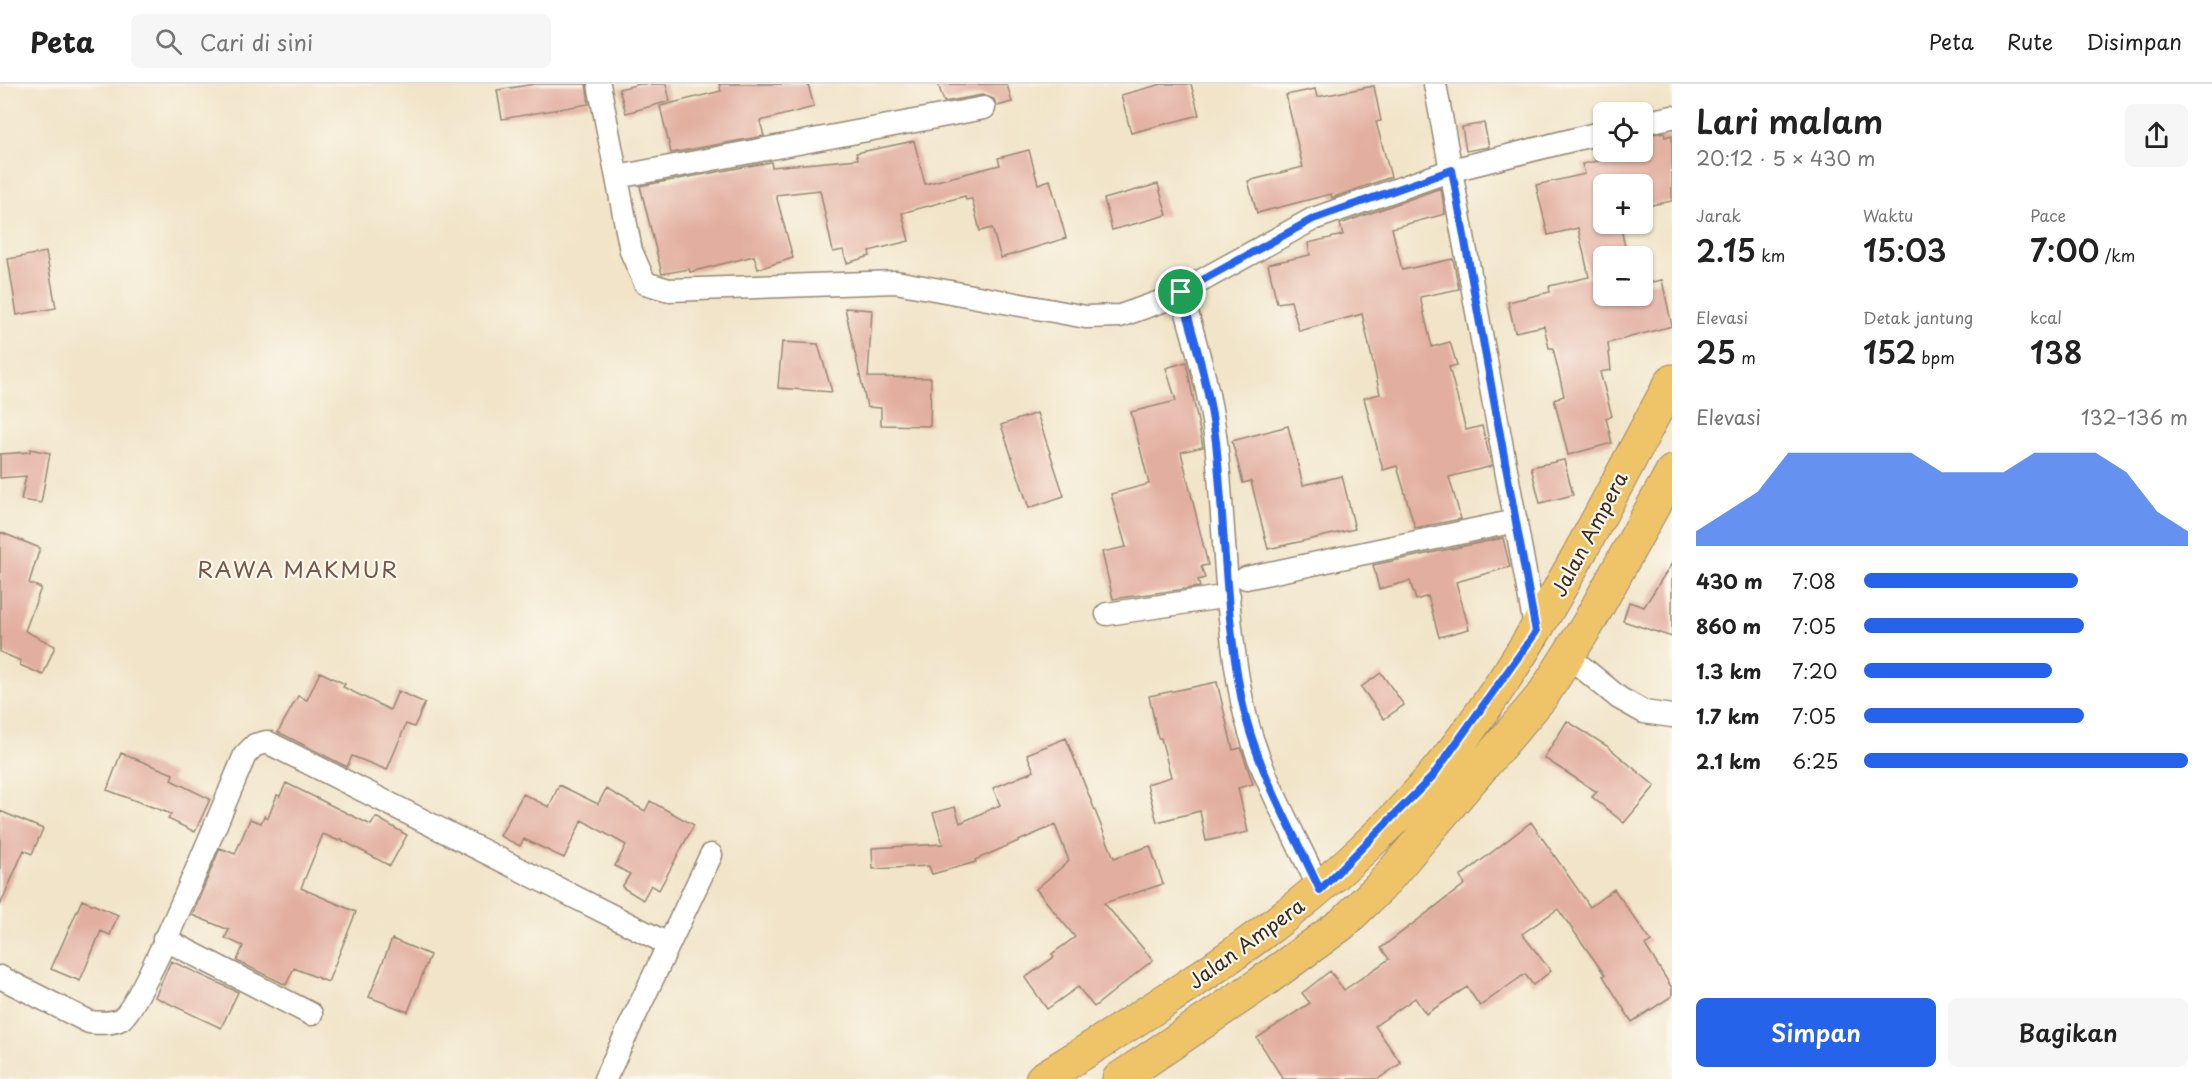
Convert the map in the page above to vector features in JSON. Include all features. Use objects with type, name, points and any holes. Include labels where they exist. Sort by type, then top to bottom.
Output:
[{"type":"main road","name":"Jalan Ampera","points":[[1042,1079],[1230,957],[1320,890],[1432,777],[1536,632],[1672,381]]},
{"type":"main road","name":"Jalan Ampera","points":[[1119,1079],[1261,983],[1342,924],[1380,887],[1536,704],[1588,624],[1672,472]]},
{"type":"street","points":[[599,84],[631,251],[645,282],[669,290],[896,282],[1086,316],[1120,316],[1181,292],[1313,219],[1452,170],[1593,135]]},
{"type":"street","points":[[1435,84],[1536,632]]},
{"type":"street","points":[[617,177],[984,108]]},
{"type":"street","points":[[1653,121],[1672,117]]},
{"type":"street","points":[[1181,292],[1202,365],[1216,441],[1229,596],[1242,703],[1262,764],[1320,890]]},
{"type":"street","points":[[1246,578],[1516,522]]},
{"type":"street","points":[[1107,614],[1229,596]]},
{"type":"street","points":[[1567,655],[1619,698],[1644,712],[1672,716]]},
{"type":"street","points":[[0,977],[89,1022],[104,1023],[120,1019],[133,1005],[245,755],[255,745],[267,742],[669,944]]},
{"type":"street","points":[[605,1079],[711,855]]},
{"type":"street","points":[[164,939],[311,1014]]},
{"type":"building","points":[[535,84],[586,84],[589,104],[502,119],[497,90]]},
{"type":"building","points":[[640,84],[666,84],[670,101],[626,113],[619,89]]},
{"type":"building","points":[[719,84],[808,84],[814,107],[760,121],[764,136],[671,153],[660,106],[721,91]]},
{"type":"building","points":[[938,84],[1007,84],[1012,102],[997,106],[994,99],[982,95],[944,102]]},
{"type":"building","points":[[1162,84],[1191,84],[1199,115],[1131,133],[1121,95]]},
{"type":"building","points":[[1374,86],[1381,121],[1376,122],[1391,177],[1332,198],[1331,194],[1257,213],[1248,181],[1303,167],[1286,95],[1315,89],[1317,97]]},
{"type":"building","points":[[1484,123],[1489,147],[1466,151],[1462,127]]},
{"type":"building","points":[[1664,132],[1665,137],[1672,135],[1672,201],[1653,205],[1653,174],[1593,174],[1593,234],[1622,234],[1625,246],[1593,246],[1593,306],[1653,306],[1653,282],[1662,280],[1672,326],[1608,343],[1611,370],[1600,372],[1612,416],[1606,418],[1612,443],[1568,455],[1554,399],[1564,396],[1553,348],[1549,348],[1544,326],[1515,332],[1508,302],[1550,292],[1549,286],[1589,277],[1578,228],[1548,235],[1536,185],[1585,174],[1582,164],[1593,162],[1653,162],[1653,134]]},
{"type":"building","points":[[914,141],[925,184],[1000,165],[998,158],[1029,150],[1038,184],[1050,180],[1066,238],[1001,258],[992,228],[980,231],[972,199],[966,200],[965,196],[902,213],[909,241],[869,251],[870,256],[847,263],[843,250],[833,252],[820,190],[776,195],[793,258],[758,269],[754,256],[690,272],[689,269],[662,274],[640,186],[771,162],[772,167],[858,159],[856,153]]},
{"type":"building","points":[[1158,184],[1167,215],[1112,230],[1104,199]]},
{"type":"building","points":[[1441,188],[1445,214],[1392,228],[1402,270],[1453,259],[1459,289],[1420,297],[1432,347],[1450,342],[1457,365],[1449,367],[1466,430],[1482,426],[1492,466],[1449,477],[1461,519],[1415,528],[1397,466],[1383,470],[1364,398],[1380,394],[1362,314],[1299,331],[1291,301],[1277,303],[1268,264],[1310,255],[1308,243],[1343,235],[1340,224]]},
{"type":"building","points":[[46,252],[56,308],[17,315],[8,259]]},
{"type":"building","points":[[845,308],[872,310],[868,377],[931,378],[930,426],[881,425],[881,408],[867,407]]},
{"type":"building","points":[[782,342],[818,344],[832,392],[778,388]]},
{"type":"building","points":[[1186,362],[1203,447],[1181,452],[1208,565],[1201,566],[1205,578],[1198,580],[1200,587],[1113,599],[1102,552],[1126,547],[1111,494],[1149,484],[1131,412],[1176,401],[1166,368]]},
{"type":"building","points":[[1037,413],[1064,496],[1029,508],[1001,425]]},
{"type":"building","points":[[1288,426],[1303,485],[1342,476],[1355,529],[1268,549],[1251,481],[1243,483],[1232,441]]},
{"type":"building","points":[[30,449],[50,453],[41,503],[21,500],[26,476],[0,478],[0,454],[30,452]]},
{"type":"building","points":[[1564,460],[1573,495],[1540,503],[1531,467]]},
{"type":"building","points":[[0,532],[40,548],[29,583],[41,588],[25,631],[55,646],[43,675],[20,665],[21,661],[0,652]]},
{"type":"building","points":[[1503,538],[1510,567],[1456,582],[1469,629],[1439,637],[1428,596],[1416,600],[1410,581],[1379,589],[1373,565]]},
{"type":"building","points":[[1672,563],[1672,637],[1623,621],[1629,602],[1644,607]]},
{"type":"building","points":[[320,672],[345,684],[343,687],[390,710],[398,691],[425,703],[414,727],[406,724],[387,770],[352,756],[347,767],[278,732],[298,696],[307,700]]},
{"type":"building","points":[[1381,673],[1404,705],[1384,719],[1361,687]]},
{"type":"building","points":[[1217,682],[1233,750],[1241,748],[1253,784],[1238,788],[1248,832],[1206,841],[1200,811],[1157,822],[1147,784],[1171,777],[1161,738],[1158,738],[1149,696]]},
{"type":"building","points":[[1567,721],[1607,746],[1655,786],[1624,823],[1592,797],[1597,792],[1544,758]]},
{"type":"building","points":[[1066,738],[1114,858],[1150,846],[1163,884],[1104,903],[1153,960],[1094,1007],[1078,987],[1047,1009],[1025,978],[1054,957],[1052,954],[1075,937],[1036,889],[1069,861],[1055,825],[975,860],[976,862],[932,874],[929,866],[873,869],[872,848],[943,844],[933,813],[955,807],[960,823],[1000,805],[993,788],[1034,771],[1027,754]]},
{"type":"building","points":[[121,753],[173,774],[171,780],[210,799],[195,832],[168,819],[171,814],[107,790]]},
{"type":"building","points":[[286,783],[371,825],[376,817],[407,835],[390,866],[340,839],[339,841],[323,834],[301,888],[356,912],[328,982],[294,968],[286,985],[237,961],[243,946],[225,938],[229,930],[192,915],[220,848],[235,854],[250,819],[261,823],[264,816],[268,818],[277,795],[280,796]]},
{"type":"building","points":[[559,785],[598,804],[606,789],[645,811],[650,801],[694,825],[659,890],[651,885],[643,900],[622,887],[630,874],[615,866],[626,845],[582,820],[564,858],[524,839],[520,846],[500,836],[523,794],[549,807]]},
{"type":"building","points":[[0,811],[43,829],[32,854],[24,850],[0,906]]},
{"type":"building","points":[[1531,822],[1590,907],[1614,889],[1651,941],[1645,945],[1672,988],[1672,996],[1632,1022],[1603,976],[1605,975],[1558,909],[1522,934],[1551,971],[1533,985],[1525,974],[1480,1006],[1467,987],[1426,1014],[1415,998],[1375,1026],[1401,1063],[1378,1079],[1283,1079],[1257,1038],[1310,1003],[1302,993],[1330,971],[1344,990],[1389,959],[1381,948],[1465,884],[1460,877]]},
{"type":"building","points":[[82,900],[118,915],[110,935],[101,931],[80,981],[51,969]]},
{"type":"building","points":[[392,939],[430,955],[408,1012],[369,997]]},
{"type":"building","points":[[171,961],[238,992],[221,1028],[155,997]]},
{"type":"district","name":"RAWA MAKMUR","points":[[298,568]]},
{"type":"route","points":[[1452,170],[1536,632],[1432,777],[1320,890],[1262,764],[1242,703],[1233,643],[1216,441],[1202,365],[1181,292],[1313,219],[1452,170]]}]
